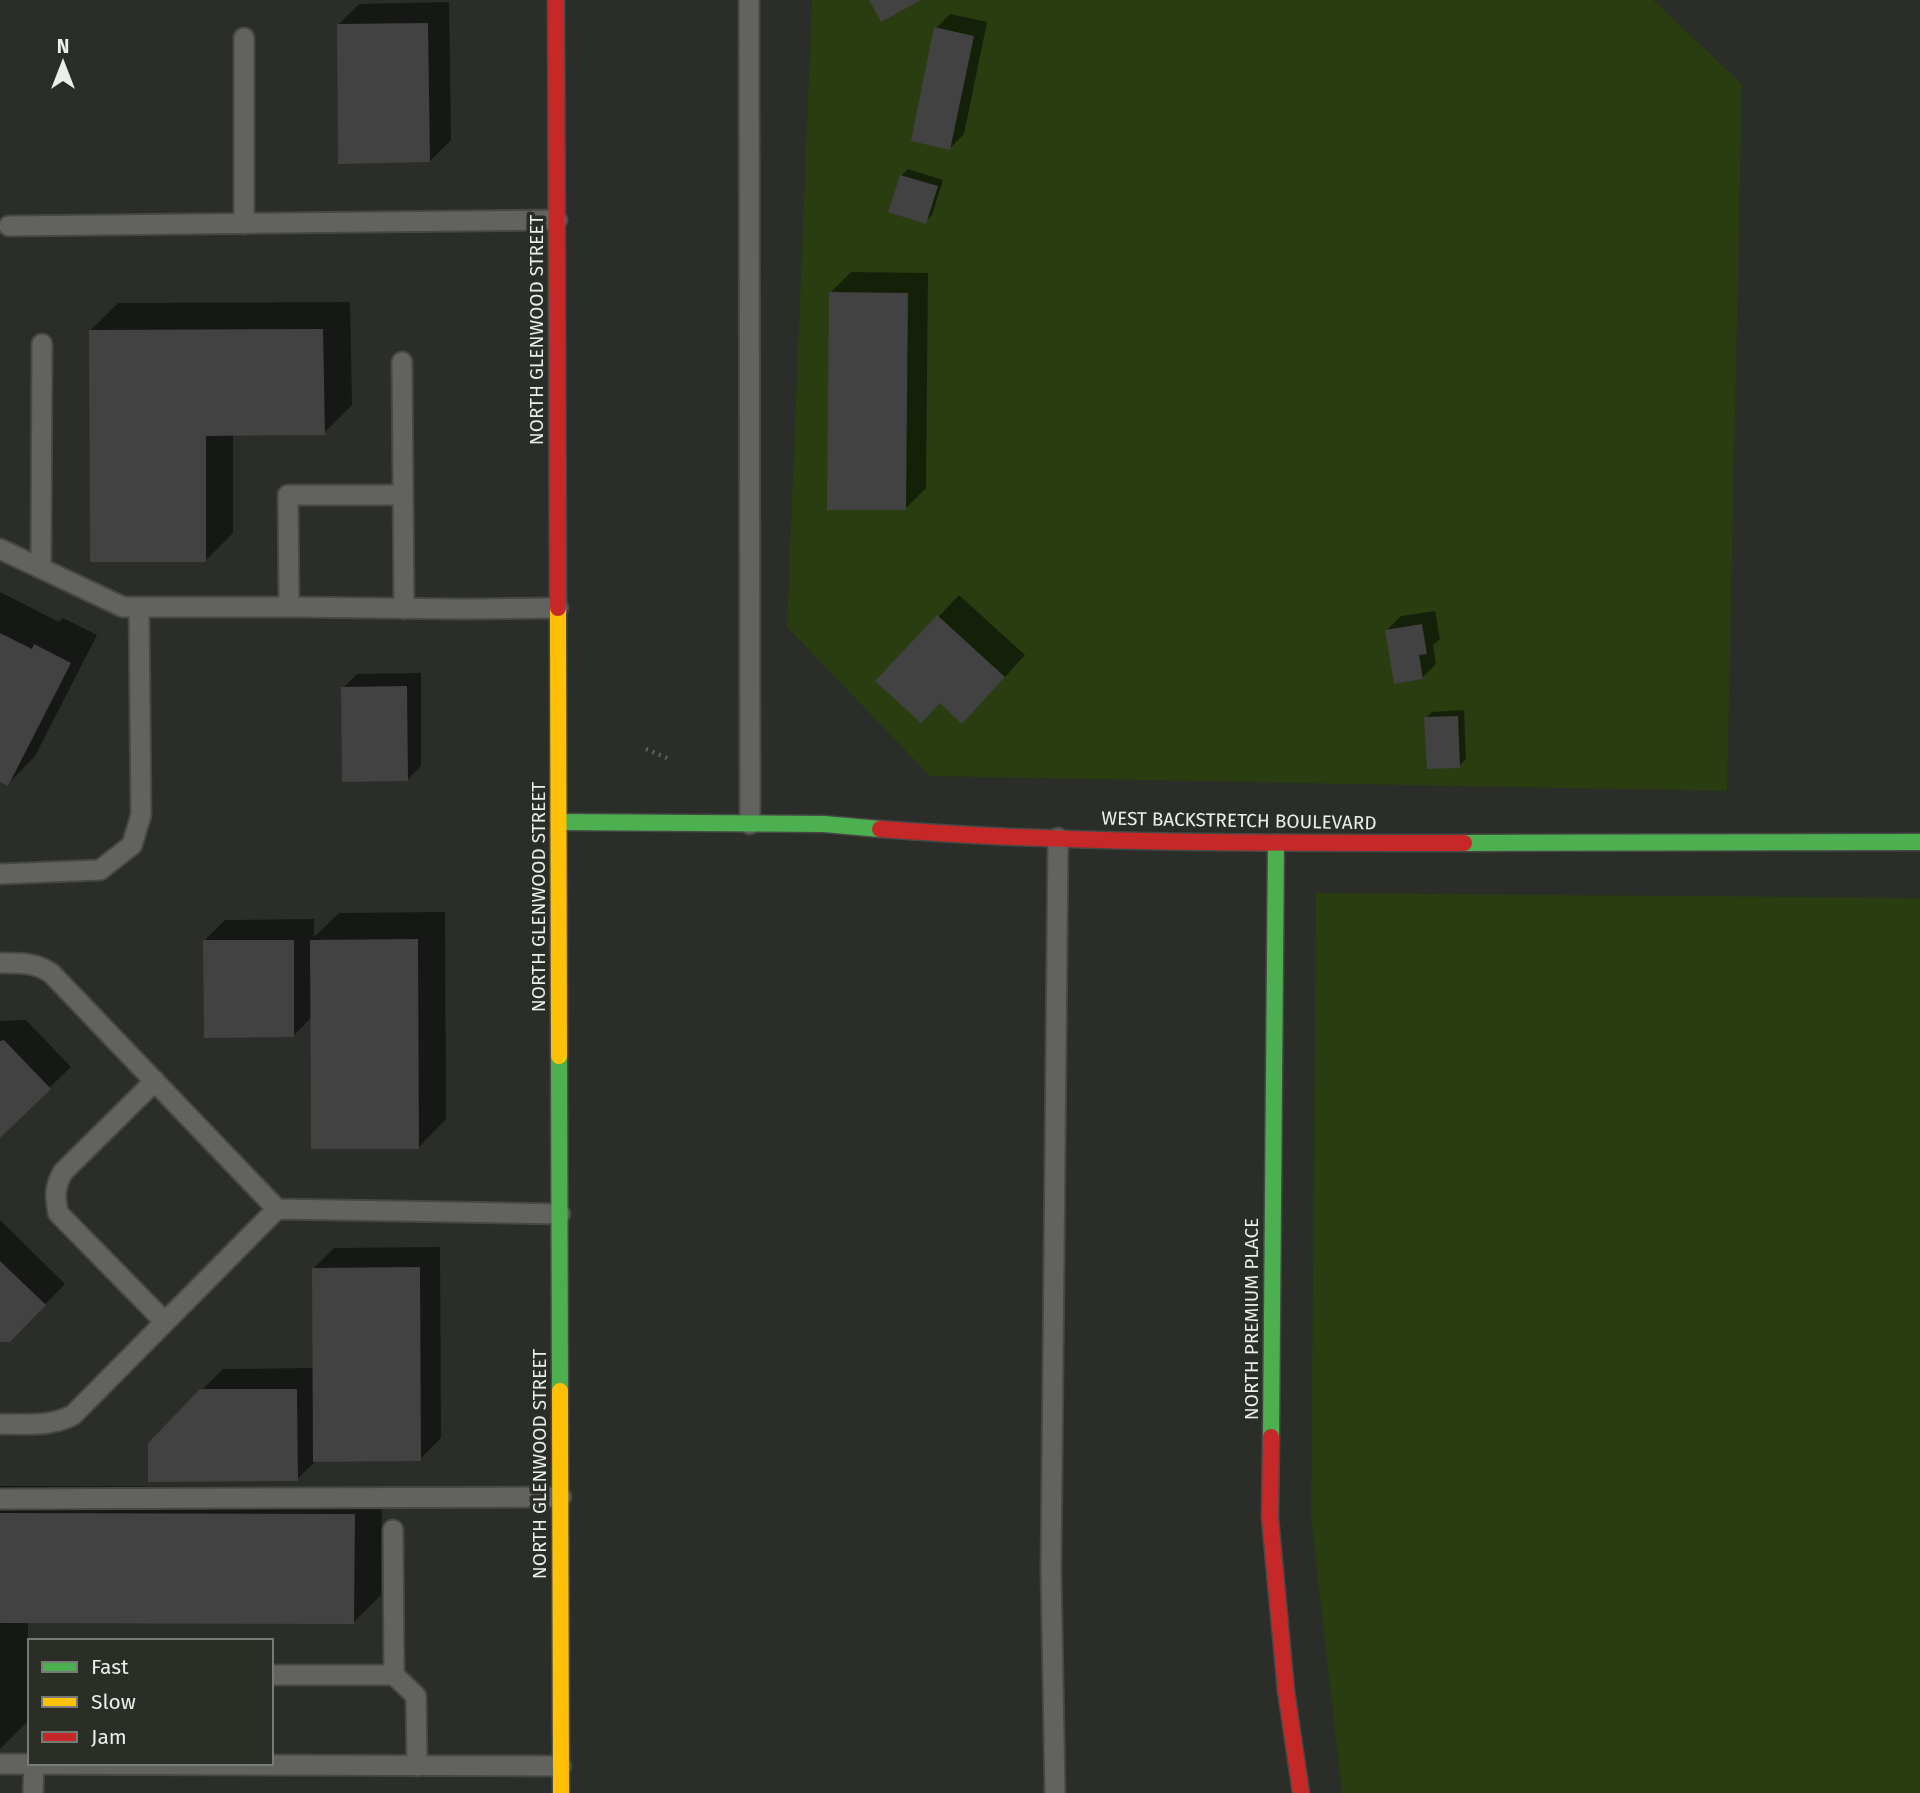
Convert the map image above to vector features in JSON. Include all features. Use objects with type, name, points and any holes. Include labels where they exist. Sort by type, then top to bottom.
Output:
[{"type":"street","name":"NORTH GLENWOOD STREET","points":[[556,0],[561,1793]]},
{"type":"street","name":"WEST BACKSTRETCH BOULEVARD","points":[[559,822],[824,824],[972,836],[1276,843],[1920,842]]},
{"type":"street","name":"NORTH PREMIUM PLACE","points":[[1276,843],[1270,1518],[1286,1691],[1301,1793]]},
{"type":"lane","points":[[748,0],[750,824]]},
{"type":"lane","points":[[244,38],[244,224]]},
{"type":"lane","points":[[9,226],[557,220]]},
{"type":"lane","points":[[41,568],[42,344]]},
{"type":"lane","points":[[402,362],[404,609]]},
{"type":"lane","points":[[289,607],[288,495],[403,495]]},
{"type":"lane","points":[[0,549],[131,607],[558,608]]},
{"type":"lane","points":[[0,874],[100,870],[132,845],[141,815],[131,607]]},
{"type":"lane","points":[[1055,1793],[1051,1570],[1058,838]]},
{"type":"lane","points":[[0,963],[27,963],[51,972],[277,1209],[560,1214]]},
{"type":"lane","points":[[155,1081],[63,1172],[56,1184],[55,1199],[58,1213],[165,1322]]},
{"type":"lane","points":[[0,1424],[45,1424],[60,1422],[73,1415],[277,1209]]},
{"type":"lane","points":[[0,1499],[561,1497]]},
{"type":"lane","points":[[393,1530],[394,1675]]},
{"type":"lane","points":[[273,1675],[394,1675],[416,1696],[418,1766]]},
{"type":"lane","points":[[0,1763],[28,1763]]},
{"type":"lane","points":[[33,1793],[34,1765]]},
{"type":"lane","points":[[273,1765],[561,1766]]},
{"type":"path","points":[[646,749],[667,758]]},
{"type":"green space","points":[[812,0],[1653,0],[1742,84],[1727,791],[930,776],[787,627]]},
{"type":"green space","points":[[1316,893],[1920,898],[1920,1793],[1342,1793],[1311,1517]]},
{"type":"building","points":[[869,0],[921,0],[881,22]]},
{"type":"building","points":[[428,23],[430,162],[338,164],[337,24]]},
{"type":"building","points":[[934,27],[974,36],[950,150],[911,141]]},
{"type":"building","points":[[900,175],[938,186],[926,224],[888,212]]},
{"type":"building","points":[[829,292],[908,293],[906,510],[827,510]]},
{"type":"building","points":[[323,329],[325,435],[206,436],[206,562],[90,562],[89,330]]},
{"type":"building","points":[[937,615],[1005,677],[962,724],[940,703],[921,723],[875,681]]},
{"type":"building","points":[[1422,624],[1427,654],[1419,655],[1423,679],[1394,684],[1385,630]]},
{"type":"building","points":[[0,633],[32,649],[34,644],[71,663],[8,786],[0,782]]},
{"type":"building","points":[[407,686],[408,781],[342,782],[341,687]]},
{"type":"building","points":[[1458,716],[1460,768],[1427,769],[1424,717]]},
{"type":"building","points":[[418,939],[419,1149],[311,1149],[310,940]]},
{"type":"building","points":[[203,940],[294,940],[294,1037],[204,1038]]},
{"type":"building","points":[[4,1040],[51,1089],[0,1138],[0,1041]]},
{"type":"building","points":[[0,1261],[46,1305],[10,1342],[0,1342]]},
{"type":"building","points":[[420,1267],[421,1461],[313,1462],[312,1268]]},
{"type":"building","points":[[200,1389],[297,1389],[298,1481],[148,1482],[148,1443]]},
{"type":"building","points":[[0,1513],[355,1514],[354,1624],[0,1623]]},
{"type":"traffic: fast","points":[[559,822],[824,824],[880,829]]},
{"type":"traffic: fast","points":[[1464,843],[1920,842]]},
{"type":"traffic: fast","points":[[1271,1437],[1276,843]]},
{"type":"traffic: fast","points":[[559,1056],[560,1391]]},
{"type":"traffic: slow","points":[[558,608],[559,1056]]},
{"type":"traffic: slow","points":[[560,1391],[561,1793]]},
{"type":"traffic: jam","points":[[556,0],[558,608]]},
{"type":"traffic: jam","points":[[880,829],[1099,840],[1464,843]]},
{"type":"traffic: jam","points":[[1271,1437],[1270,1518],[1286,1691],[1301,1793]]}]
